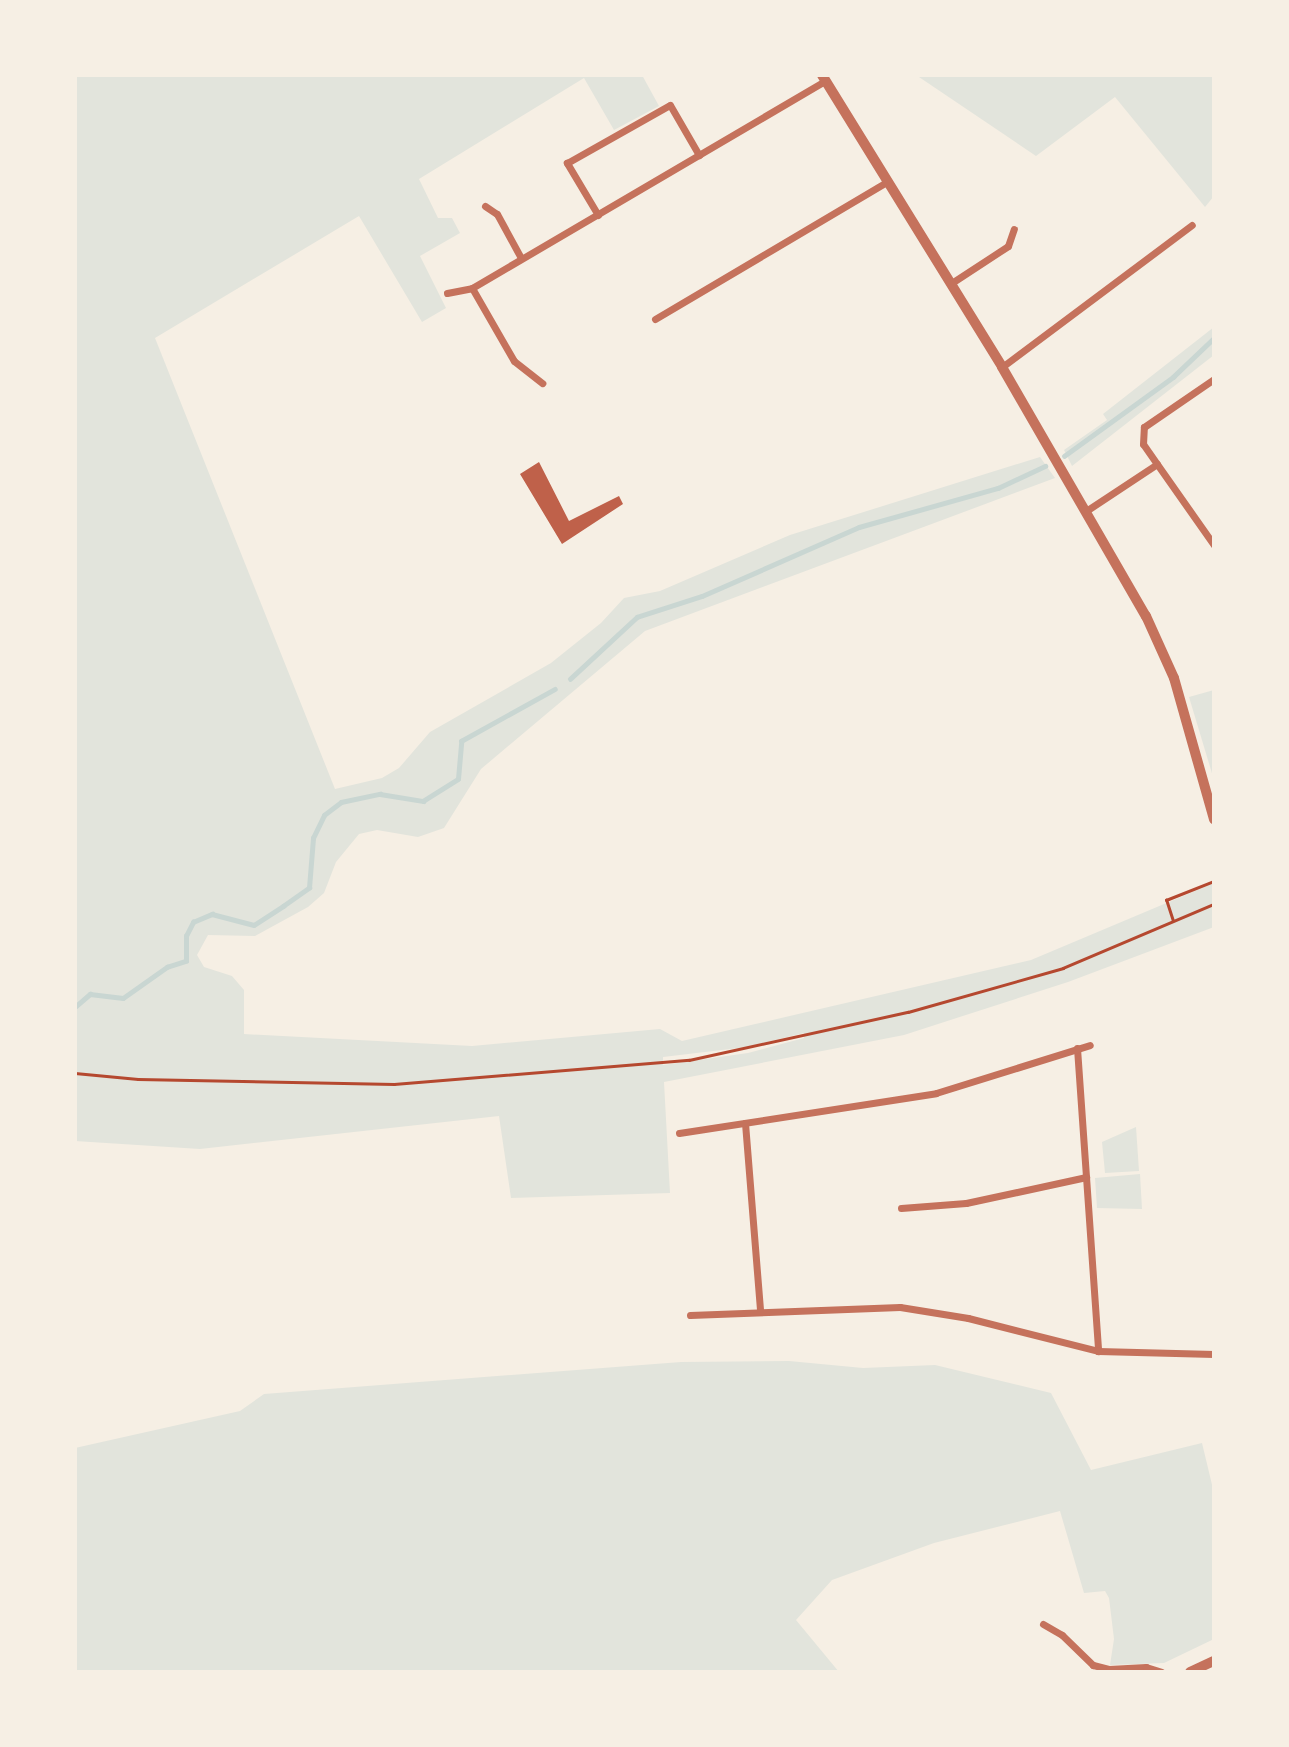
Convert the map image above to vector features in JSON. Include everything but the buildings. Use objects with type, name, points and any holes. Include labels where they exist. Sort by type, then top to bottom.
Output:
[{"type":"street","points":[[447,293],[472,288],[699,155],[823,78],[1002,367],[1104,541],[1163,649],[1212,802],[1214,819]]},
{"type":"street","points":[[598,215],[567,163],[670,105],[699,155]]},
{"type":"street","points":[[654,319],[888,181]]},
{"type":"street","points":[[485,206],[497,214],[521,258]]},
{"type":"street","points":[[1002,367],[1192,225]]},
{"type":"street","points":[[950,284],[1008,246],[1014,229]]},
{"type":"street","points":[[472,288],[514,362],[542,383]]},
{"type":"street","points":[[1214,379],[1144,428],[1143,444],[1214,545]]},
{"type":"street","points":[[1086,512],[1157,464]]},
{"type":"street","points":[[679,1133],[936,1093],[1090,1045]]},
{"type":"street","points":[[1077,1048],[1098,1350]]},
{"type":"street","points":[[745,1123],[760,1310]]},
{"type":"street","points":[[901,1208],[965,1203],[1086,1177]]},
{"type":"street","points":[[690,1315],[760,1310],[900,1307],[968,1318],[1098,1350],[1214,1354]]},
{"type":"street","points":[[1043,1624],[1057,1631],[1094,1665],[1109,1670],[1146,1667],[1161,1672]]},
{"type":"street","points":[[1190,1672],[1214,1661]]},
{"type":"path","points":[[1173,921],[1166,900],[1214,881]]},
{"type":"path","points":[[75,1073],[138,1079],[394,1084],[690,1060],[821,1032],[1063,968],[1214,904]]},
{"type":"shaded area","points":[[75,75],[642,75],[659,106],[614,130],[584,78],[419,179],[438,218],[452,218],[460,233],[420,256],[446,308],[422,322],[359,216],[155,338],[335,789],[382,778],[399,768],[430,732],[551,663],[601,623],[624,598],[660,591],[790,535],[1040,457],[1055,478],[645,631],[481,769],[444,828],[418,837],[377,830],[359,834],[336,862],[324,893],[308,907],[255,936],[208,935],[197,955],[204,967],[232,976],[244,990],[244,1034],[472,1046],[660,1029],[682,1041],[1031,960],[1214,883],[1214,927],[1068,982],[904,1035],[664,1082],[670,1193],[511,1198],[499,1116],[200,1149],[75,1141]],"holes":[[[804,1033],[804,1038],[748,1053],[663,1065],[663,1057],[747,1047]]]},
{"type":"shaded area","points":[[916,75],[1214,75],[1214,196],[1205,207],[1115,97],[1036,156]]},
{"type":"shaded area","points":[[1214,327],[1214,355],[1072,466],[1064,450],[1107,420],[1103,414]]},
{"type":"shaded area","points":[[1214,690],[1214,780],[1189,697]]},
{"type":"shaded area","points":[[1136,1127],[1139,1171],[1105,1173],[1102,1142]]},
{"type":"shaded area","points":[[1140,1174],[1142,1209],[1097,1208],[1095,1178]]},
{"type":"shaded area","points":[[789,1361],[863,1368],[935,1365],[1051,1393],[1091,1470],[1202,1443],[1214,1493],[1214,1639],[1164,1663],[1110,1665],[1114,1639],[1109,1598],[1105,1591],[1084,1593],[1060,1511],[934,1543],[832,1580],[796,1620],[839,1672],[75,1672],[75,1448],[240,1411],[264,1394],[681,1362]]},
{"type":"waterway","points":[[1064,456],[1173,377],[1214,338]]},
{"type":"waterway","points":[[570,679],[637,617],[702,596],[859,527],[998,488],[1045,466]]},
{"type":"waterway","points":[[75,1007],[90,994],[123,998],[167,967],[186,961],[186,936],[193,922],[212,914],[254,925],[283,906],[309,888],[313,838],[324,815],[341,802],[380,794],[423,801],[458,779],[461,741],[555,689]]}]
